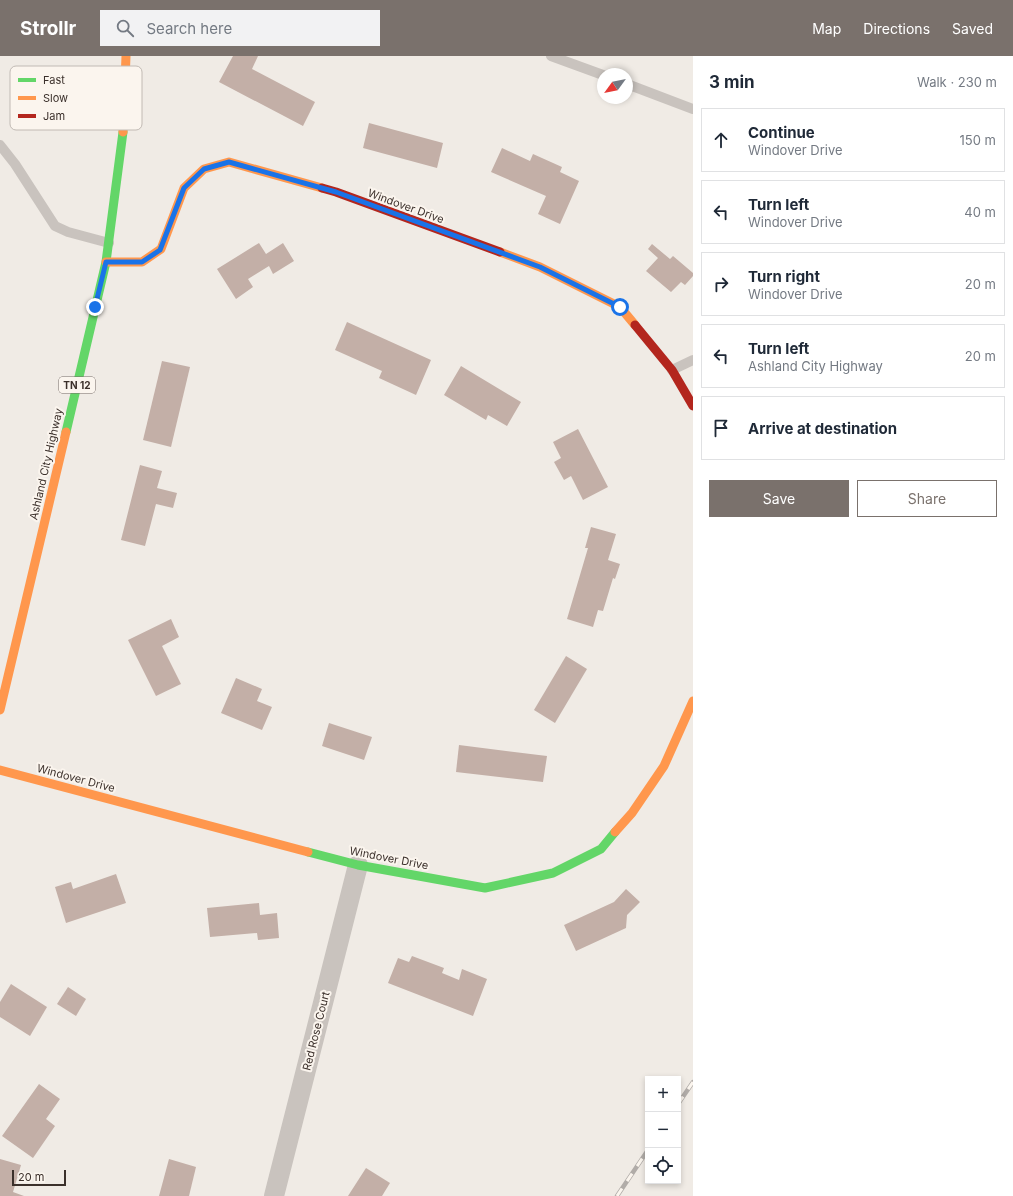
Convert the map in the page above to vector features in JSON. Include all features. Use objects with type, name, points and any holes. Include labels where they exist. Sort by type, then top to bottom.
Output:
[{"type":"street","name":"Ashland City Highway","points":[[126,56],[126,66]]},
{"type":"street","name":"Ashland City Highway","points":[[0,710],[106,262],[123,130]]},
{"type":"street","name":"Windover Drive","points":[[106,262],[142,262],[160,250],[184,188],[204,169],[229,162],[336,192],[540,267],[620,307],[672,370],[693,406]]},
{"type":"street","name":"Windover Drive","points":[[0,770],[358,865],[485,888],[553,873],[601,850],[632,813],[664,766],[693,701]]},
{"type":"street","name":"Red Rose Court","points":[[274,1196],[358,865]]},
{"type":"lane","points":[[551,56],[597,73]]},
{"type":"lane","points":[[633,86],[693,109]]},
{"type":"lane","points":[[0,145],[15,164],[55,226],[68,232],[109,243]]},
{"type":"lane","points":[[672,370],[693,360]]},
{"type":"building","points":[[233,56],[258,56],[252,69],[315,102],[303,126],[219,82]]},
{"type":"building","points":[[369,123],[443,143],[437,168],[363,148]]},
{"type":"building","points":[[502,148],[530,161],[533,154],[562,167],[560,172],[579,181],[560,224],[538,214],[546,196],[491,172]]},
{"type":"building","points":[[259,243],[266,254],[283,243],[294,261],[273,274],[269,266],[248,279],[253,287],[236,299],[217,269]]},
{"type":"building","points":[[652,244],[670,259],[673,256],[693,273],[693,276],[685,285],[681,282],[671,292],[646,271],[658,258],[648,249]]},
{"type":"building","points":[[347,322],[431,360],[416,395],[379,378],[382,371],[335,350]]},
{"type":"building","points":[[162,361],[190,367],[171,447],[143,440]]},
{"type":"building","points":[[461,366],[521,402],[507,426],[488,415],[486,420],[444,395]]},
{"type":"building","points":[[578,429],[608,487],[583,500],[571,476],[564,480],[554,462],[561,458],[553,442]]},
{"type":"building","points":[[140,465],[162,471],[157,488],[177,493],[173,508],[156,504],[145,546],[121,540]]},
{"type":"building","points":[[591,527],[616,534],[608,560],[620,564],[615,579],[613,578],[603,611],[598,610],[593,627],[567,619],[588,548],[585,548]]},
{"type":"building","points":[[171,619],[179,637],[162,646],[181,684],[156,696],[128,640]]},
{"type":"building","points":[[566,656],[587,669],[555,723],[534,710]]},
{"type":"building","points":[[236,678],[262,689],[257,701],[272,707],[262,730],[221,713]]},
{"type":"building","points":[[329,723],[372,737],[364,760],[322,746]]},
{"type":"building","points":[[459,745],[547,756],[543,782],[456,772]]},
{"type":"building","points":[[116,874],[126,903],[66,923],[55,887],[71,882],[73,889]]},
{"type":"building","points":[[626,889],[640,902],[627,915],[626,928],[576,951],[564,925],[614,902]]},
{"type":"building","points":[[259,903],[260,915],[277,913],[279,938],[258,940],[257,933],[210,937],[207,908]]},
{"type":"building","points":[[412,956],[444,968],[442,973],[459,980],[462,969],[487,979],[473,1016],[388,983],[398,958],[409,962]]},
{"type":"building","points":[[11,984],[47,1007],[30,1036],[0,1017],[0,1002]]},
{"type":"building","points":[[68,987],[86,999],[76,1016],[57,1004]]},
{"type":"building","points":[[39,1084],[60,1099],[46,1119],[55,1126],[33,1158],[2,1136]]},
{"type":"building","points":[[0,1159],[21,1165],[13,1192],[24,1196],[0,1196]]},
{"type":"building","points":[[169,1159],[196,1167],[189,1196],[159,1196]]},
{"type":"building","points":[[366,1168],[390,1183],[382,1196],[348,1196]]},
{"type":"railway","points":[[681,1100],[693,1082]]},
{"type":"railway","points":[[617,1196],[645,1154]]},
{"type":"traffic: fast","points":[[66,432],[106,262],[123,132]]},
{"type":"traffic: fast","points":[[308,852],[358,865],[485,888],[553,873],[601,849],[615,832]]},
{"type":"traffic: slow","points":[[126,56],[126,66]]},
{"type":"traffic: slow","points":[[106,262],[142,262],[161,249],[184,188],[204,169],[229,162],[322,188]]},
{"type":"traffic: slow","points":[[500,252],[540,267],[620,307],[635,325]]},
{"type":"traffic: slow","points":[[0,710],[66,432]]},
{"type":"traffic: slow","points":[[615,832],[632,813],[664,766],[693,701]]},
{"type":"traffic: slow","points":[[0,770],[308,852]]},
{"type":"traffic: jam","points":[[322,188],[500,252]]},
{"type":"traffic: jam","points":[[635,325],[672,370],[693,406]]},
{"type":"route","points":[[95,307],[106,262],[142,262],[160,250],[184,188],[204,169],[229,162],[336,192],[540,267],[620,307]]}]
